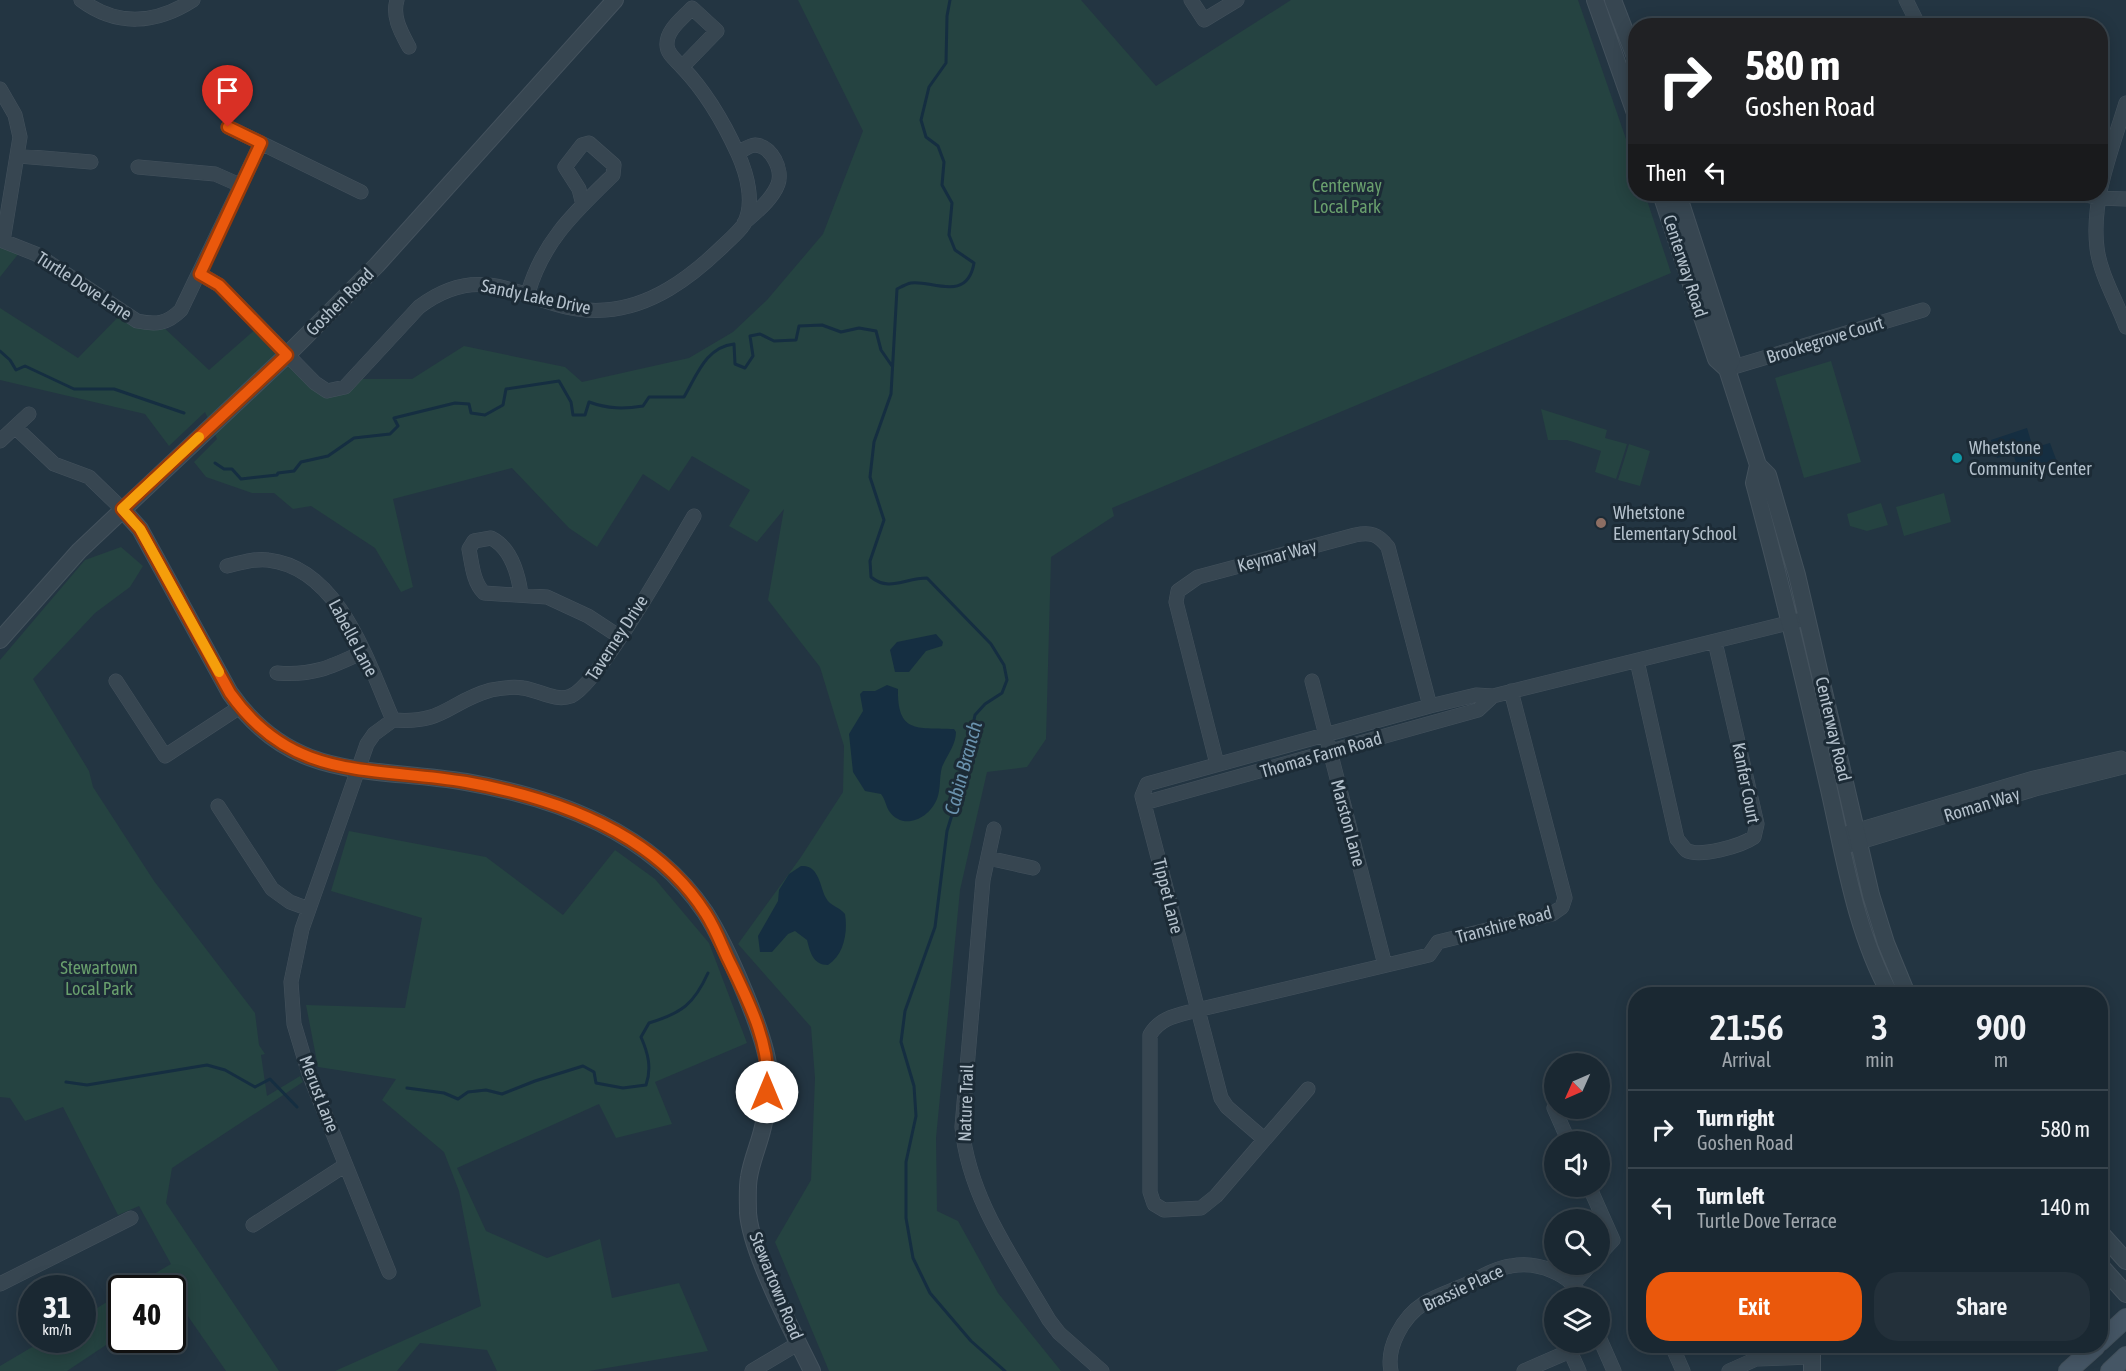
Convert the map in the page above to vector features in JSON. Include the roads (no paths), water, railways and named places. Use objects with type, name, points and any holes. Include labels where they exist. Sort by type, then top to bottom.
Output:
[{"type":"main road","points":[[2108,1335],[2126,1318]]},
{"type":"main road","points":[[2068,1371],[2088,1353]]},
{"type":"main road","points":[[2110,1371],[2126,1356]]},
{"type":"street","points":[[81,0],[92,8],[123,19],[145,20],[166,15],[193,0]]},
{"type":"street","points":[[397,0],[395,7],[399,29],[409,47]]},
{"type":"street","points":[[1191,0],[1204,20],[1237,0]]},
{"type":"street","points":[[1595,0],[1628,93]]},
{"type":"street","points":[[1613,0],[1628,39]]},
{"type":"street","points":[[1906,0],[1915,18]]},
{"type":"street","name":"Goshen Road","points":[[0,640],[65,564],[287,355],[406,233],[608,3]]},
{"type":"street","points":[[682,67],[714,108],[738,153],[749,184],[744,223]]},
{"type":"street","name":"Turtle Dove Lane","points":[[0,89],[19,125],[19,156],[1,241],[36,254],[137,321],[149,324],[171,320],[181,310],[261,143]]},
{"type":"street","points":[[2108,166],[2126,103]]},
{"type":"street","points":[[228,127],[362,192]]},
{"type":"street","name":"Sandy Lake Drive","points":[[287,355],[315,383],[327,390],[337,391],[345,387],[419,307],[432,298],[474,284],[528,293],[560,306],[580,310],[606,310],[629,306],[663,293],[708,261],[773,193],[779,182],[779,168],[773,156],[763,147],[753,145],[738,153]]},
{"type":"street","points":[[19,156],[91,162]]},
{"type":"street","points":[[138,167],[215,174],[240,184]]},
{"type":"street","points":[[2108,198],[2126,199]]},
{"type":"street","name":"Centerway Road","points":[[1663,201],[1716,359],[1727,369],[1758,465],[1768,475],[1807,618],[1849,839],[1859,919],[1878,972],[1886,987]]},
{"type":"street","name":"Centerway Road","points":[[1680,201],[1732,360],[1727,369]]},
{"type":"street","points":[[2099,201],[2097,250],[2126,326]]},
{"type":"street","points":[[528,293],[535,268],[548,245],[583,205]]},
{"type":"street","points":[[200,274],[219,285],[287,355]]},
{"type":"street","name":"Brookegrove Court","points":[[1727,369],[1923,310]]},
{"type":"street","points":[[0,441],[29,414]]},
{"type":"street","points":[[15,427],[54,464],[89,477],[122,509]]},
{"type":"street","name":"Centerway Road","points":[[1758,465],[1754,483],[1849,839],[1904,987]]},
{"type":"street","name":"Stewartown Road","points":[[122,509],[140,529],[240,707],[270,738],[297,753],[325,764],[467,783],[532,798],[577,813],[615,830],[644,848],[683,884],[706,914],[741,984],[765,1049],[769,1074],[764,1125],[749,1177],[748,1215],[758,1251],[812,1371]]},
{"type":"street","name":"Taverney Drive","points":[[393,720],[415,722],[430,719],[489,691],[505,687],[523,688],[555,697],[572,696],[594,677],[694,516]]},
{"type":"street","name":"Keymar Way","points":[[1217,764],[1176,602],[1178,591],[1198,577],[1368,532],[1380,536],[1388,547],[1430,706]]},
{"type":"street","points":[[520,594],[514,567],[507,552],[490,538],[474,541],[469,549],[479,588],[492,595],[520,594],[547,597],[588,616],[620,637]]},
{"type":"street","name":"Labelle Lane","points":[[227,566],[256,559],[270,560],[311,576],[335,601],[363,652],[393,720]]},
{"type":"street","name":"Thomas Farm Road","points":[[1147,784],[1430,706],[1476,695],[1493,696],[1807,618]]},
{"type":"street","name":"Kanfer Court","points":[[1637,661],[1677,838],[1685,849],[1697,854],[1744,844],[1754,837],[1757,824],[1715,642]]},
{"type":"street","points":[[277,673],[298,675],[323,671],[363,652]]},
{"type":"street","points":[[116,681],[165,756],[240,707]]},
{"type":"street","name":"Marston Lane","points":[[1312,681],[1385,965]]},
{"type":"street","name":"Transhire Road","points":[[1308,1089],[1216,1196],[1202,1208],[1164,1210],[1154,1204],[1150,1192],[1150,1035],[1155,1025],[1166,1018],[1429,954],[1438,942],[1552,914],[1562,907],[1566,898],[1511,691]]},
{"type":"street","name":"Thomas Farm Road","points":[[1144,803],[1478,710],[1493,696]]},
{"type":"street","points":[[360,769],[367,744],[384,724],[393,720]]},
{"type":"street","name":"Roman Way","points":[[1849,839],[2035,789],[2122,762]]},
{"type":"street","name":"Merust Lane","points":[[360,769],[294,955],[291,982],[294,1024],[309,1074],[344,1166],[389,1272]]},
{"type":"street","name":"Tippet Lane","points":[[1147,784],[1142,796],[1197,1010]]},
{"type":"street","points":[[218,806],[272,889],[290,902],[309,909]]},
{"type":"street","name":"Nature Trail","points":[[994,829],[983,880],[963,1115],[965,1155],[983,1206],[1049,1320],[1059,1333],[1102,1371]]},
{"type":"street","points":[[988,858],[1033,868]]},
{"type":"street","points":[[1197,1010],[1221,1098],[1227,1107],[1264,1139]]},
{"type":"street","points":[[253,1225],[344,1166]]},
{"type":"street","points":[[0,1284],[131,1218]]},
{"type":"street","points":[[2108,1241],[2126,1261]]},
{"type":"street","name":"Brassie Place","points":[[1390,1371],[1392,1343],[1406,1320],[1422,1304],[1512,1266],[1552,1271],[1574,1283]]},
{"type":"street","points":[[2108,1274],[2126,1294]]},
{"type":"street","points":[[1576,1287],[1574,1283],[1581,1275]]},
{"type":"street","points":[[752,1371],[799,1343]]},
{"type":"street","points":[[1524,1371],[1570,1350],[1579,1371]]},
{"type":"street","points":[[1606,1353],[1614,1371]]},
{"type":"street","points":[[1675,1353],[1683,1371]]},
{"type":"street","points":[[1729,1371],[1756,1359],[1812,1358]]},
{"type":"water","points":[[2027,428],[2033,448],[2050,443],[2057,462],[2019,473],[2013,453],[1997,458],[1991,440]]},
{"type":"water","points":[[936,634],[943,642],[942,646],[926,651],[909,672],[895,672],[890,650],[897,642]]},
{"type":"water","points":[[887,685],[898,689],[901,714],[912,726],[954,729],[956,732],[953,746],[942,767],[937,799],[928,812],[915,820],[901,820],[895,817],[889,811],[881,794],[865,791],[853,772],[849,734],[863,711],[860,694],[863,691],[875,691]]},
{"type":"water","points":[[801,866],[807,866],[815,872],[828,901],[845,914],[844,942],[838,955],[828,965],[816,960],[807,940],[795,931],[788,934],[772,952],[760,952],[758,936],[778,901],[779,890],[789,874]]},
{"type":"waterway","name":"Cabin Branch","points":[[950,0],[947,16],[946,63],[929,87],[921,120],[926,137],[938,146],[944,162],[942,185],[952,203],[949,235],[955,250],[974,263],[964,283],[956,286],[911,283],[897,289],[891,394],[874,442],[870,477],[884,520],[870,561],[871,577],[884,583],[891,584],[927,578],[991,644],[1004,665],[1007,680],[1002,693],[985,704],[975,715],[959,792],[947,831],[935,927],[905,1011],[901,1042],[914,1086],[916,1116],[906,1162],[906,1218],[913,1258],[930,1293],[971,1341],[1005,1371]]},
{"type":"waterway","points":[[215,463],[224,469],[232,469],[241,479],[294,471],[301,462],[328,456],[354,438],[390,434],[398,426],[394,418],[455,403],[469,404],[471,413],[485,415],[503,405],[506,389],[559,381],[571,402],[573,415],[585,415],[589,402],[609,407],[629,408],[643,406],[649,397],[684,397],[703,363],[716,350],[734,344],[735,364],[745,368],[753,356],[750,336],[760,334],[774,341],[796,340],[799,326],[822,325],[841,332],[859,328],[876,331],[881,350],[892,366]]},
{"type":"waterway","points":[[0,351],[10,360],[16,370],[25,366],[74,389],[114,389],[184,413]]},
{"type":"waterway","points":[[407,1088],[444,1093],[458,1099],[468,1092],[486,1090],[502,1094],[583,1066],[594,1072],[596,1083],[623,1088],[646,1085],[649,1073],[648,1061],[641,1037],[649,1023],[686,1006],[698,992],[708,973]]},
{"type":"waterway","points":[[66,1082],[87,1085],[207,1065],[225,1070],[255,1087],[270,1079],[297,1107]]},
{"type":"place","name":"Whetstone Community Center","points":[[1957,458]]},
{"type":"place","name":"Whetstone Elementary School","points":[[1601,523]]},
{"type":"park label","name":"Centerway Local Park","points":[[1347,196]]},
{"type":"park label","name":"Stewartown Local Park","points":[[99,978]]}]
